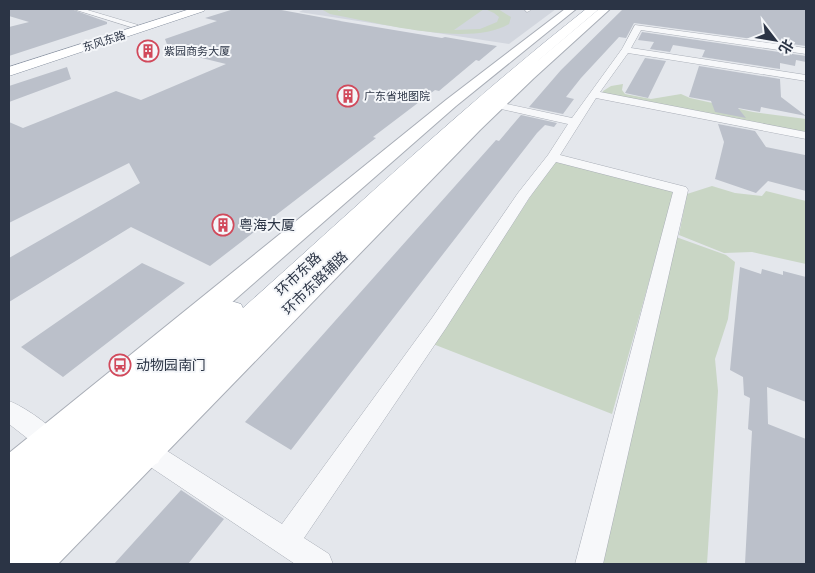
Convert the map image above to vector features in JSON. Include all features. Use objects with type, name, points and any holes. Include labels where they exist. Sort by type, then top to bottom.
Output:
[{"type":"highway","name":"东风东路","points":[[9,64],[182,9]]},
{"type":"highway","name":"东风东路","points":[[9,72],[200,9]]},
{"type":"highway","name":"环市东路","points":[[9,510],[446,120],[536,44],[582,9]]},
{"type":"highway","name":"环市东路","points":[[9,545],[135,443],[490,103],[534,57],[594,9]]},
{"type":"main road","points":[[9,475],[451,102],[571,9]]},
{"type":"main road","points":[[490,103],[605,9]]},
{"type":"main road","points":[[30,564],[135,443]]},
{"type":"street","points":[[77,9],[134,25]]},
{"type":"street","points":[[285,543],[439,323],[523,196],[553,157],[594,94],[626,50],[638,27],[806,51]]},
{"type":"street","points":[[626,50],[806,78]]},
{"type":"street","points":[[594,94],[806,136]]},
{"type":"street","points":[[490,103],[575,122]]},
{"type":"street","points":[[553,157],[681,190],[589,564]]},
{"type":"street","points":[[9,412],[49,441]]},
{"type":"street","points":[[135,443],[319,564]]},
{"type":"shaded area","points":[[305,9],[556,9],[509,44],[299,12]]},
{"type":"green space","points":[[321,9],[336,9],[339,11],[344,9],[484,9],[454,30],[480,29],[497,22],[499,17],[485,9],[498,9],[511,17],[509,24],[492,31],[471,34],[447,33],[396,27],[330,14]]},
{"type":"green space","points":[[623,84],[622,90],[625,94],[651,99],[681,94],[690,98],[753,112],[806,119],[806,133],[602,94],[603,91],[611,86]]},
{"type":"green space","points":[[554,161],[674,192],[612,414],[433,344]]},
{"type":"green space","points":[[712,186],[735,193],[762,196],[766,191],[806,201],[806,264],[752,252],[724,253],[679,235],[687,194]]},
{"type":"green space","points":[[676,237],[726,255],[735,262],[728,319],[715,359],[718,391],[707,564],[595,564]]},
{"type":"building","points":[[9,9],[71,9],[107,22],[107,24],[9,56],[9,27],[29,22],[9,16]]},
{"type":"building","points":[[234,9],[276,9],[497,46],[479,61],[476,60],[439,91],[435,90],[373,137],[376,138],[210,266],[131,227],[9,302],[9,258],[140,183],[129,163],[9,223],[9,122],[23,128],[116,91],[141,100],[226,64],[169,50],[165,39],[217,21],[205,18]]},
{"type":"building","points":[[623,9],[806,9],[806,46],[634,23],[626,38],[619,37],[566,97],[574,99],[563,114],[529,107],[561,70]]},
{"type":"building","points":[[642,32],[806,56],[806,62],[796,60],[795,66],[780,63],[780,69],[702,57],[705,50],[673,45],[670,52],[650,49],[654,42],[638,40]]},
{"type":"building","points":[[645,58],[666,61],[648,98],[625,93]]},
{"type":"building","points":[[699,66],[780,79],[781,97],[806,116],[761,107],[760,112],[738,108],[746,118],[715,112],[711,101],[689,97]]},
{"type":"building","points":[[67,67],[71,79],[9,102],[9,86]]},
{"type":"building","points":[[521,115],[557,123],[554,127],[545,125],[537,133],[291,450],[245,422],[496,140],[499,141]]},
{"type":"building","points":[[718,124],[755,131],[766,147],[805,155],[806,191],[768,181],[756,193],[715,179],[724,142]]},
{"type":"building","points":[[142,263],[185,283],[63,377],[21,347]]},
{"type":"building","points":[[740,267],[761,274],[762,269],[783,275],[783,271],[806,277],[806,402],[767,387],[768,424],[806,439],[806,564],[745,564],[752,431],[748,429],[750,398],[744,395],[743,377],[730,370]]},
{"type":"building","points":[[181,490],[224,519],[188,564],[114,564]]},
{"type":"place","name":"紫园商务大厦","points":[[148,51]]},
{"type":"place","name":"广东省地图院","points":[[348,96]]},
{"type":"place","name":"粤海大厦","points":[[223,225]]},
{"type":"place","name":"动物园南门","points":[[120,365]]}]
